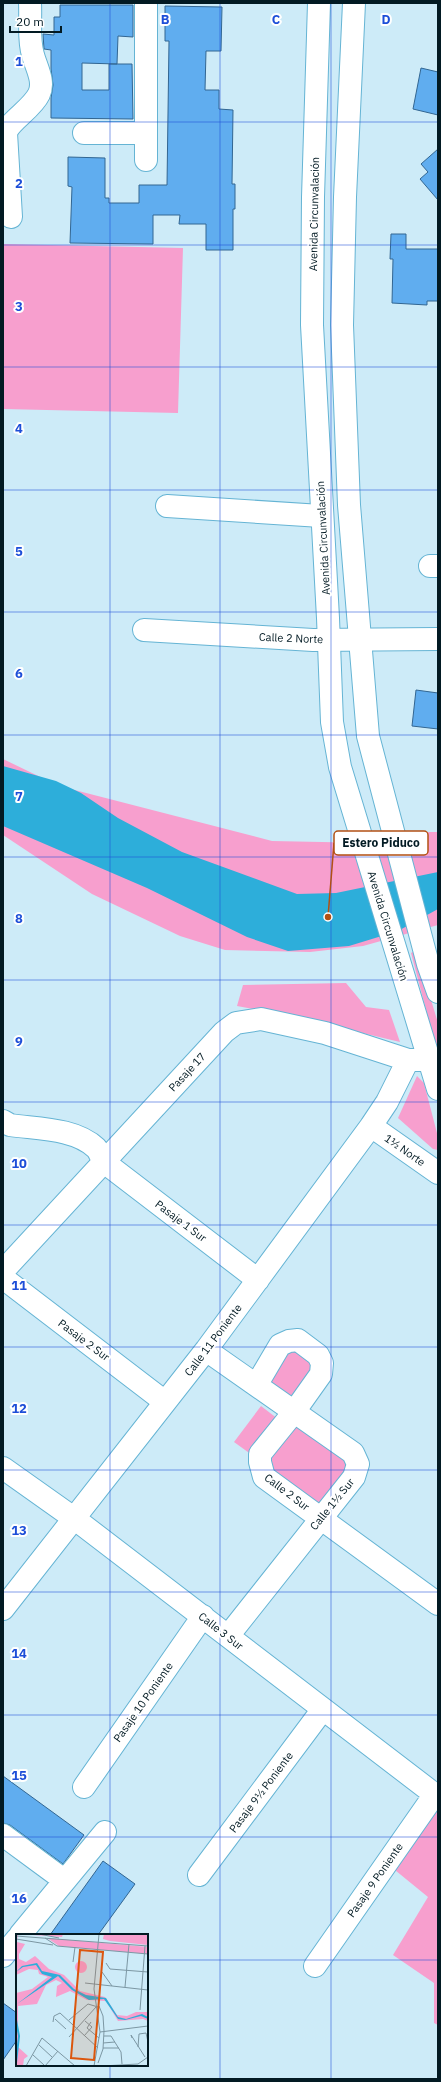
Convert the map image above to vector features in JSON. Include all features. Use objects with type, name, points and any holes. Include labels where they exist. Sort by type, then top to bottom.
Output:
[{"type":"street","points":[[11,217],[6,133],[8,127],[32,106],[40,92],[41,74],[33,55],[31,44],[30,3]]},
{"type":"street","points":[[146,3],[146,160]]},
{"type":"street","name":"Avenida Circunvalación","points":[[319,3],[313,197],[312,325],[332,722],[340,767],[438,1089]]},
{"type":"street","points":[[354,3],[345,197],[342,325],[349,505],[368,736],[428,964],[438,992]]},
{"type":"street","points":[[84,133],[146,133]]},
{"type":"street","points":[[167,506],[321,516]]},
{"type":"street","name":"Calle 2 Norte","points":[[144,630],[328,639],[438,639]]},
{"type":"street","name":"Pasaje 17","points":[[3,1271],[224,1032],[236,1023],[261,1019],[325,1033],[408,1060],[430,1059]]},
{"type":"street","name":"Calle 11 Poniente","points":[[3,1609],[206,1350],[258,1280],[371,1126],[387,1102],[408,1060]]},
{"type":"street","name":"Pasaje 1 Sur","points":[[3,1121],[10,1125],[71,1134],[83,1139],[97,1149],[104,1162],[258,1280]]},
{"type":"street","name":"1½ Norte","points":[[371,1126],[438,1173]]},
{"type":"street","name":"Pasaje 2 Sur","points":[[3,1278],[165,1402]]},
{"type":"street","name":"Calle 2 Sur","points":[[257,1384],[280,1345],[289,1340],[298,1340],[318,1355],[322,1363],[321,1374],[294,1412],[260,1454],[261,1470],[264,1477],[321,1517],[438,1604]]},
{"type":"street","name":"Calle 1½ Sur","points":[[206,1350],[257,1384],[353,1453],[358,1464],[354,1477],[228,1636]]},
{"type":"street","name":"Calle 3 Sur","points":[[3,1468],[75,1519],[437,1796]]},
{"type":"street","name":"Pasaje 10 Poniente","points":[[84,1787],[203,1616]]},
{"type":"street","name":"Pasaje 9½ Poniente","points":[[199,1875],[323,1709]]},
{"type":"street","name":"Pasaje 9 Poniente","points":[[315,1966],[437,1796]]},
{"type":"street","points":[[21,1934],[105,1832]]},
{"type":"street","points":[[3,1835],[64,1880]]},
{"type":"street","points":[[3,1956],[16,1940]]},
{"type":"shaded area","points":[[3,244],[183,248],[178,413],[3,409]]},
{"type":"shaded area","points":[[3,759],[59,786],[272,841],[371,843],[422,832],[438,832],[438,925],[363,946],[310,952],[225,950],[180,936],[92,894],[3,835]]},
{"type":"shaded area","points":[[416,950],[438,1023],[438,1055],[411,953]]},
{"type":"shaded area","points":[[346,983],[366,1007],[389,1010],[400,1042],[300,1018],[237,1006],[243,985]]},
{"type":"shaded area","points":[[417,1076],[424,1083],[438,1137],[438,1150],[433,1149],[398,1118]]},
{"type":"shaded area","points":[[280,1345],[318,1355],[295,1412],[358,1464],[321,1517],[261,1470],[294,1412],[257,1384]]},
{"type":"shaded area","points":[[261,1406],[278,1419],[252,1455],[234,1442]]},
{"type":"shaded area","points":[[438,1806],[438,2025],[434,2023],[434,1983],[393,1955],[428,1897],[390,1866]]},
{"type":"water","points":[[3,766],[56,781],[81,793],[118,818],[182,852],[297,894],[336,893],[438,872],[438,909],[398,931],[349,946],[288,951],[247,937],[147,888],[3,826]]},
{"type":"building","points":[[60,5],[133,5],[133,37],[118,36],[117,64],[132,64],[133,119],[51,118],[51,98],[53,85],[51,50],[44,49],[43,34],[54,35],[54,17],[60,17]],"holes":[[[82,63],[117,64],[109,64],[109,90],[82,90]]]},
{"type":"building","points":[[165,6],[222,7],[221,51],[206,51],[205,90],[219,90],[219,109],[233,110],[232,184],[235,184],[235,209],[233,209],[233,250],[206,250],[206,224],[179,224],[180,215],[153,215],[153,244],[70,243],[72,187],[68,186],[68,157],[105,158],[105,198],[109,198],[109,203],[139,203],[139,185],[167,185],[169,41],[165,41]]},
{"type":"building","points":[[421,68],[438,72],[438,115],[413,109]]},
{"type":"building","points":[[438,149],[438,200],[420,179],[428,172],[421,164]]},
{"type":"building","points":[[391,234],[406,234],[406,249],[438,249],[438,301],[427,301],[427,305],[392,303],[393,259],[390,259]]},
{"type":"building","points":[[416,690],[438,693],[438,729],[412,726]]},
{"type":"building","points":[[3,1776],[84,1835],[63,1864],[10,1825],[3,1823]]},
{"type":"building","points":[[103,1861],[135,1884],[99,1934],[51,1934]]},
{"type":"building","points":[[3,2003],[16,2012],[16,2041],[3,2060]]},
{"type":"place","name":"Estero Piduco","points":[[328,917]]}]
